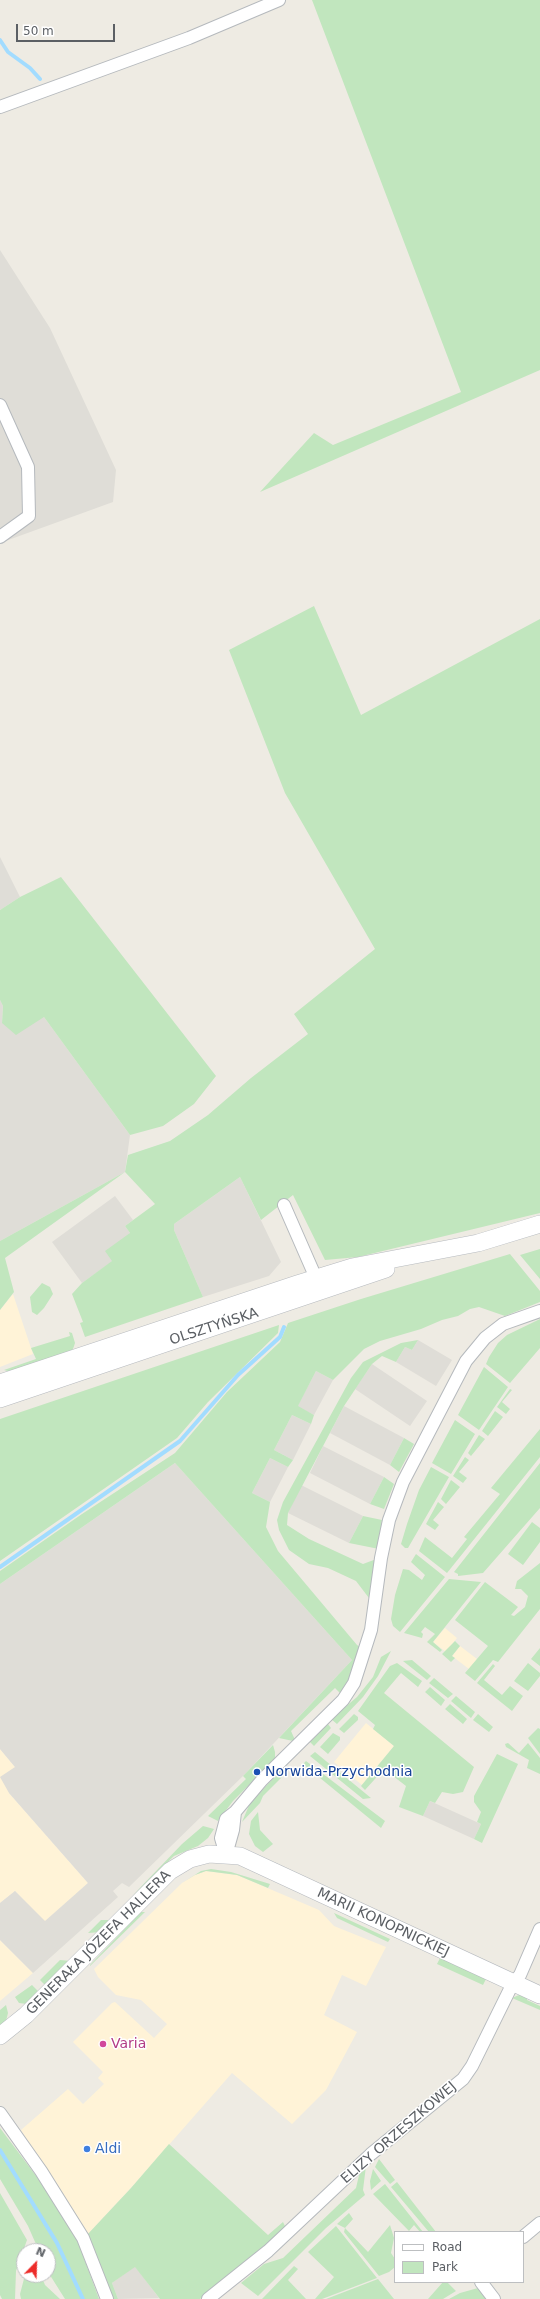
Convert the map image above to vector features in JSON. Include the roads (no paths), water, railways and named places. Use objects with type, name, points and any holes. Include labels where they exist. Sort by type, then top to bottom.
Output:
[{"type":"main road","name":"OLSZTYŃSKA","points":[[0,1384],[319,1285],[427,1254],[478,1243],[540,1224]]},
{"type":"main road","name":"OLSZTYŃSKA","points":[[0,1399],[319,1285]]},
{"type":"main road","name":"GENERAŁA JÓZEFA HALLERA","points":[[0,2036],[26,2015],[170,1871],[190,1859],[209,1854],[226,1855]]},
{"type":"main road","name":"MARII KONOPNICKIEJ","points":[[226,1855],[240,1856],[540,1995]]},
{"type":"street","points":[[0,107],[189,38],[279,0]]},
{"type":"street","points":[[0,405],[28,467],[29,516],[0,537]]},
{"type":"street","points":[[284,1204],[319,1285]]},
{"type":"street","points":[[226,1855],[234,1830],[235,1812],[262,1780],[343,1700],[354,1683],[372,1630],[381,1558],[389,1520],[403,1482],[466,1361],[485,1338],[503,1324],[540,1311]]},
{"type":"street","name":"ELIZY ORZESZKOWEJ","points":[[208,2299],[268,2251],[372,2154],[463,2079],[472,2066],[514,1983],[520,1975],[540,1929]]},
{"type":"street","points":[[0,2113],[42,2171],[83,2238],[107,2299]]},
{"type":"street","points":[[524,2236],[540,2223]]},
{"type":"street","points":[[482,2283],[494,2299]]},
{"type":"waterway","points":[[0,40],[8,52],[30,68],[40,79]]},
{"type":"waterway","points":[[0,1567],[180,1441],[238,1375],[280,1337],[284,1327]]},
{"type":"waterway","points":[[0,2150],[57,2243],[83,2299]]},
{"type":"place","name":"Norwida-Przychodnia","points":[[257,1772]]},
{"type":"place","name":"Varia","points":[[103,2044]]},
{"type":"place","name":"Aldi","points":[[87,2149]]}]
